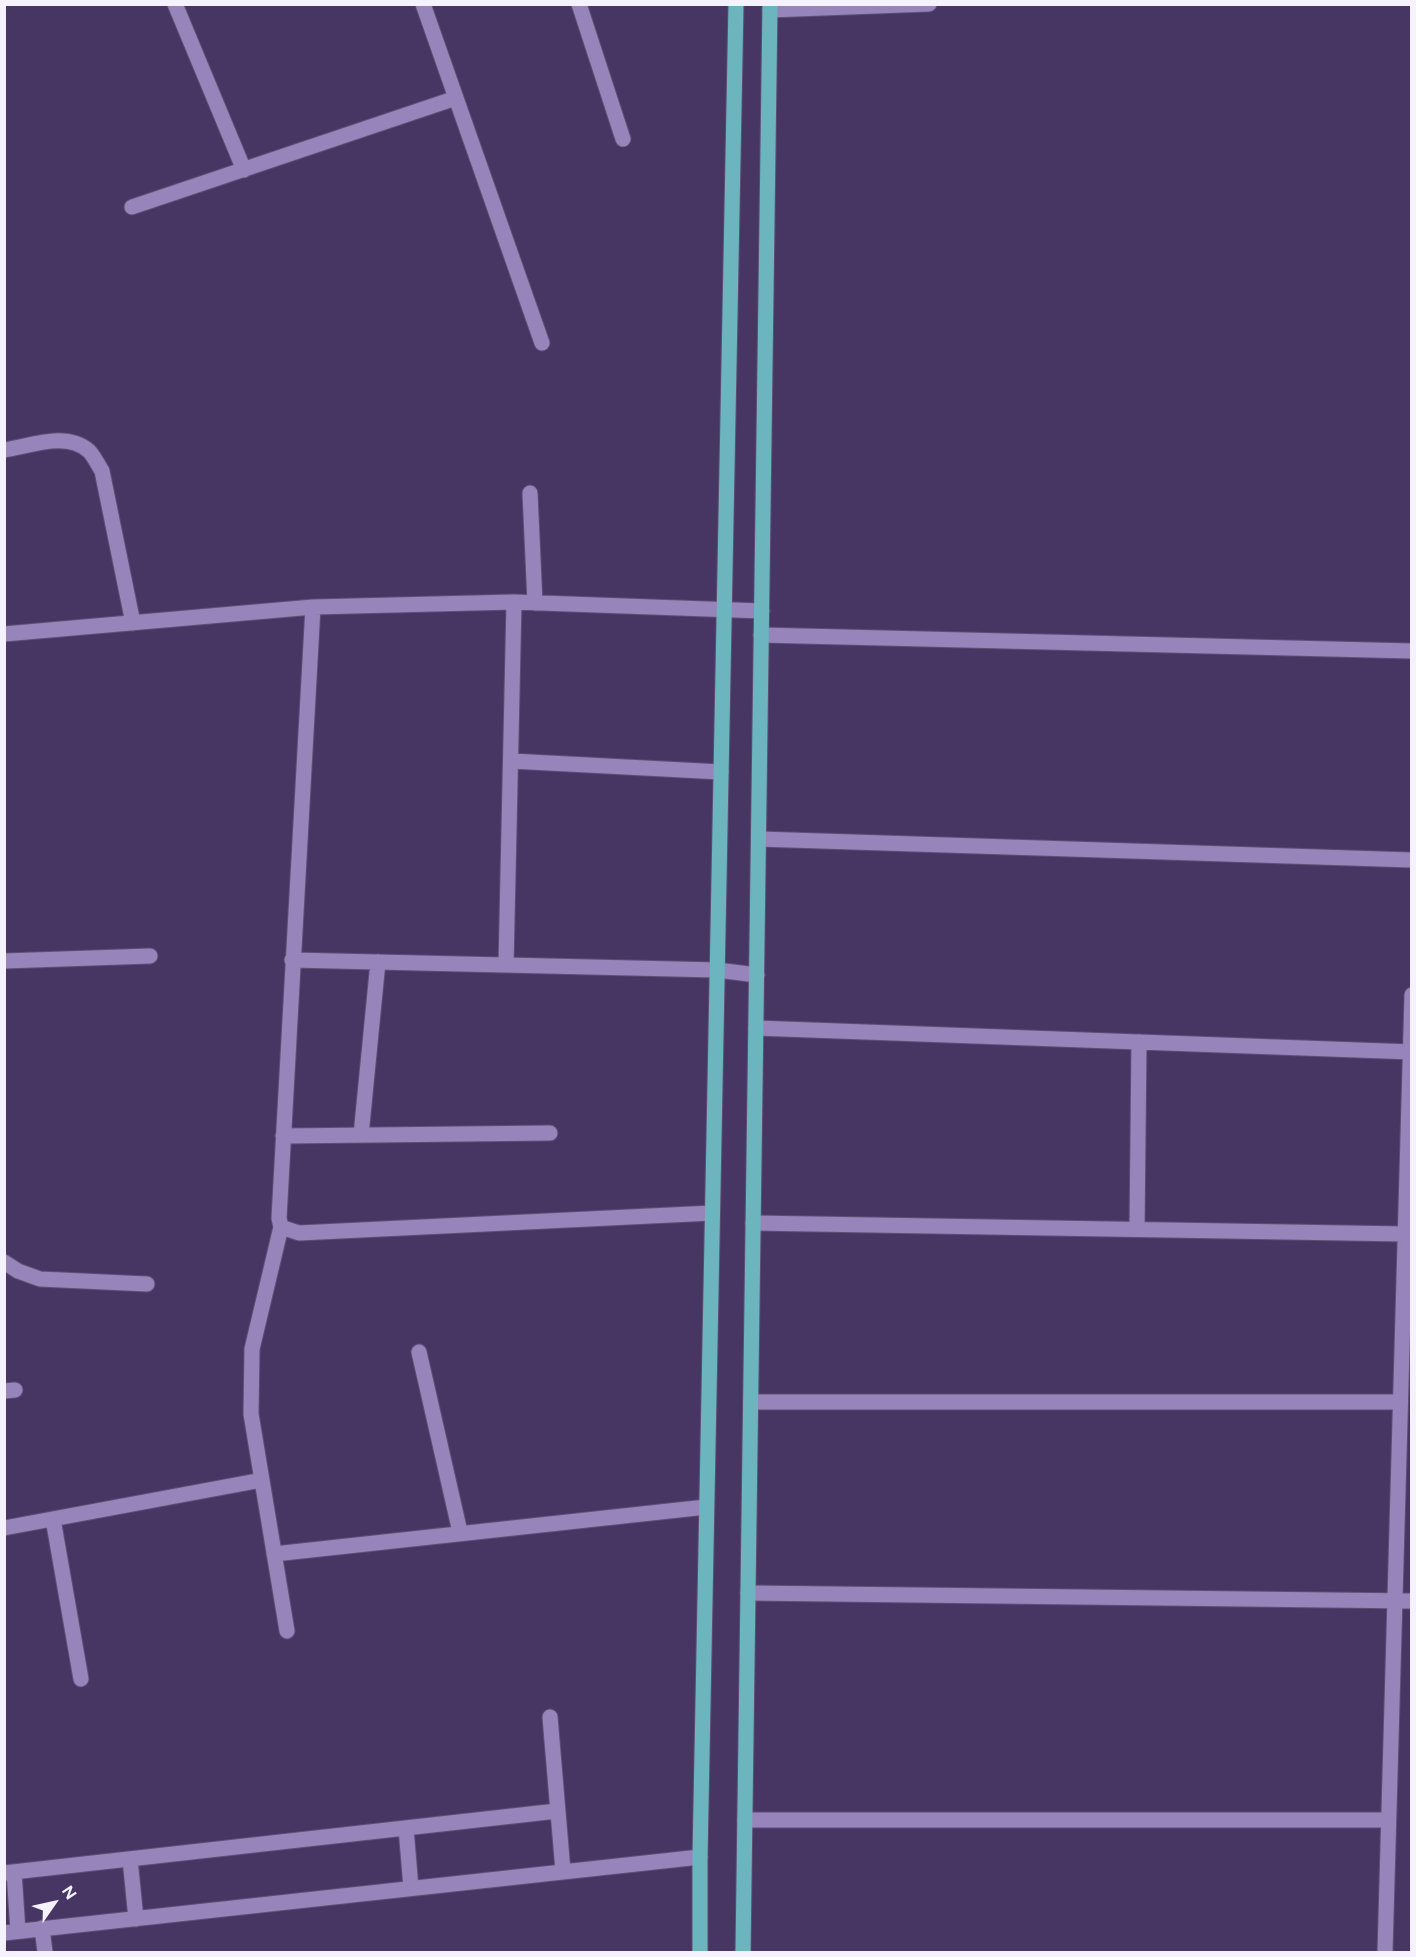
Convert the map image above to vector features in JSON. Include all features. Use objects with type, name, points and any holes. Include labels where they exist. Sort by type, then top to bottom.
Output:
[{"type":"main road","points":[[699,1953],[699,1857],[736,4]]},
{"type":"main road","points":[[743,1953],[770,7]]},
{"type":"street","points":[[175,4],[244,170]]},
{"type":"street","points":[[423,4],[542,343]]},
{"type":"street","points":[[579,4],[623,139]]},
{"type":"street","points":[[770,7],[929,4]]},
{"type":"street","points":[[132,207],[456,98]]},
{"type":"street","points":[[4,450],[57,441],[74,442],[90,452],[102,471],[133,623]]},
{"type":"street","points":[[530,493],[535,603]]},
{"type":"street","points":[[4,634],[313,607],[514,602],[762,611]]},
{"type":"street","points":[[506,965],[514,602]]},
{"type":"street","points":[[286,1631],[251,1414],[252,1349],[281,1227],[279,1218],[292,960],[313,607]]},
{"type":"street","points":[[761,635],[1412,651]]},
{"type":"street","points":[[511,761],[721,772]]},
{"type":"street","points":[[759,838],[1412,860]]},
{"type":"street","points":[[4,961],[150,956]]},
{"type":"street","points":[[292,960],[717,970],[757,975]]},
{"type":"street","points":[[361,1135],[378,962]]},
{"type":"street","points":[[1385,1953],[1395,1600],[1405,1478],[1400,1402],[1408,1267],[1405,1234],[1412,995]]},
{"type":"street","points":[[756,1028],[1411,1052]]},
{"type":"street","points":[[1137,1229],[1140,1042]]},
{"type":"street","points":[[283,1136],[550,1133]]},
{"type":"street","points":[[281,1227],[299,1233],[712,1213]]},
{"type":"street","points":[[753,1223],[1405,1234]]},
{"type":"street","points":[[4,1262],[18,1271],[40,1279],[147,1284]]},
{"type":"street","points":[[419,1352],[460,1532]]},
{"type":"street","points":[[751,1402],[1400,1402]]},
{"type":"street","points":[[4,1528],[262,1480]]},
{"type":"street","points":[[274,1554],[706,1507]]},
{"type":"street","points":[[53,1519],[81,1679]]},
{"type":"street","points":[[748,1593],[1412,1601]]},
{"type":"street","points":[[550,1717],[563,1871]]},
{"type":"street","points":[[557,1810],[9,1873],[11,1932],[699,1857]]},
{"type":"street","points":[[745,1820],[1389,1820]]},
{"type":"street","points":[[406,1828],[411,1888]]},
{"type":"street","points":[[130,1859],[136,1918]]},
{"type":"street","points":[[42,1928],[45,1953]]}]
